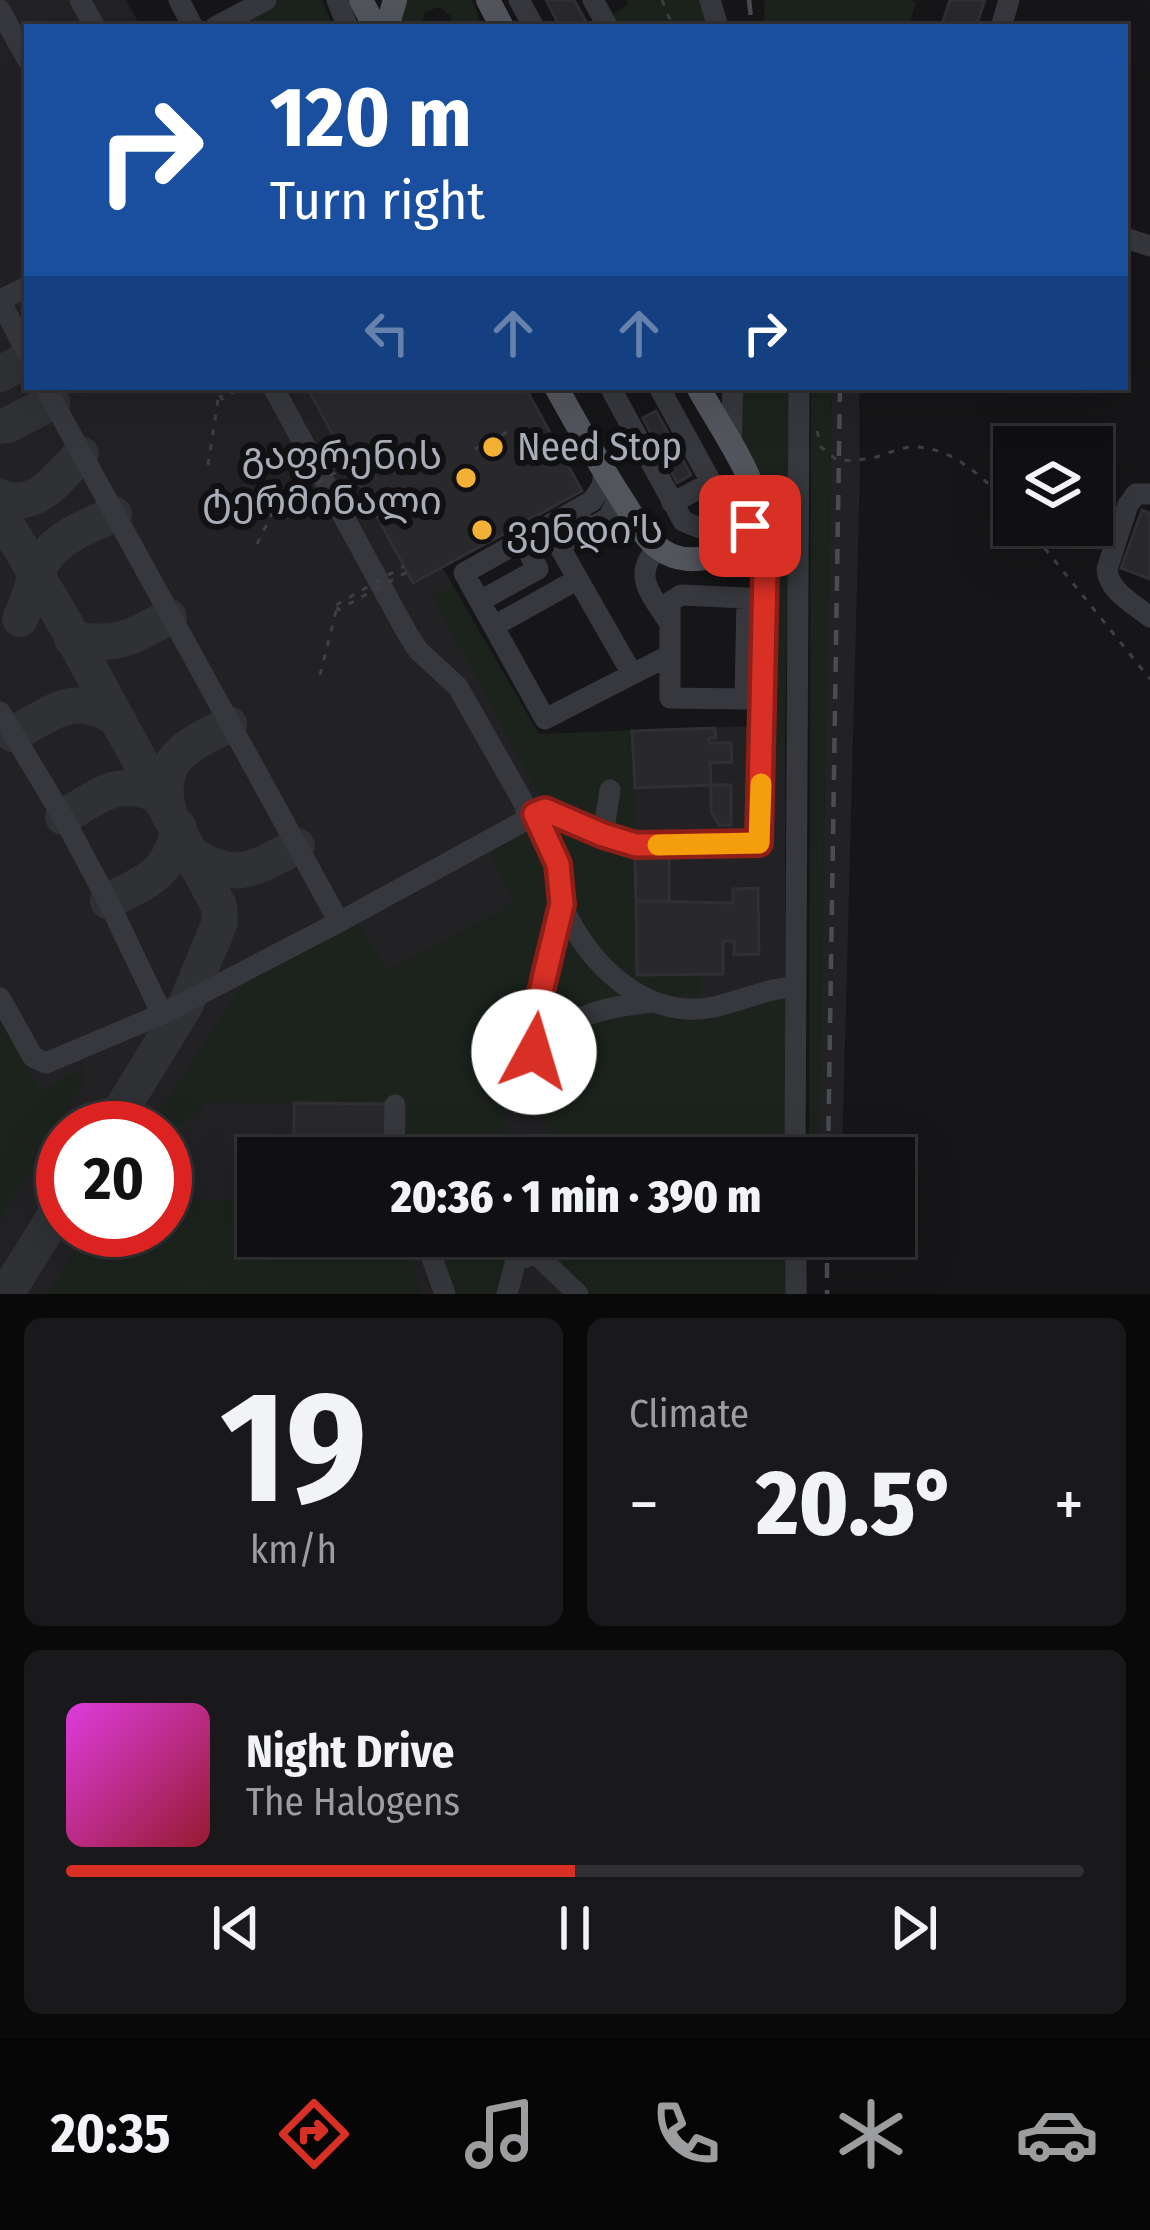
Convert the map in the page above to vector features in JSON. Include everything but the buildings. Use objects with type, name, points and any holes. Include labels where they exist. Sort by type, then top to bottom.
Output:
[{"type":"main road","points":[[558,390],[638,525],[668,553],[711,557],[728,550],[750,526],[756,507],[753,488],[700,390]]},
{"type":"street","points":[[221,24],[266,0]]},
{"type":"street","points":[[0,10],[24,54]]},
{"type":"street","points":[[24,288],[0,300],[24,347]]},
{"type":"street","points":[[47,390],[339,922]]},
{"type":"street","points":[[275,390],[407,633],[418,650],[458,687],[530,811],[558,864],[562,904],[594,958],[626,988],[652,1002],[689,1009],[796,987]]},
{"type":"street","points":[[612,390],[683,521],[700,528],[714,522],[721,500],[661,390]]},
{"type":"street","points":[[716,390],[730,417]]},
{"type":"street","points":[[731,446],[733,390]]},
{"type":"street","points":[[796,1137],[800,390]]},
{"type":"street","points":[[672,503],[712,482]]},
{"type":"street","points":[[612,484],[602,486],[592,501],[464,573],[545,719],[670,655]]},
{"type":"street","points":[[612,484],[602,507],[564,530],[558,542],[632,674]]},
{"type":"street","points":[[1150,494],[1136,494],[1128,505],[1107,569],[1108,580],[1117,591],[1150,617]]},
{"type":"street","points":[[530,811],[545,810],[636,845],[759,843],[765,572],[764,546],[760,534],[750,526]]},
{"type":"street","points":[[480,602],[538,569],[522,541]]},
{"type":"street","points":[[674,607],[644,577],[645,561],[668,553],[678,572],[674,607],[670,655],[670,698],[745,700],[747,598],[674,607]]},
{"type":"street","points":[[494,626],[578,579]]},
{"type":"street","points":[[0,712],[97,880],[162,1014]]},
{"type":"street","points":[[603,835],[610,790]]},
{"type":"street","points":[[0,998],[33,1057],[46,1063],[63,1058],[162,1014],[339,922],[526,820],[530,811]]},
{"type":"street","points":[[517,1098],[534,1052],[535,1017],[562,904]]},
{"type":"street","points":[[534,1052],[552,1032],[583,1016],[652,1002]]},
{"type":"street","points":[[394,1105],[394,1137]]},
{"type":"street","points":[[432,1257],[445,1294]]},
{"type":"street","points":[[507,1294],[521,1257]]},
{"type":"street","points":[[536,1257],[578,1294]]},
{"type":"street","points":[[796,1257],[796,1294]]},
{"type":"path","points":[[208,465],[219,393],[224,390]]},
{"type":"path","points":[[220,395],[237,390]]},
{"type":"path","points":[[816,427],[821,447],[838,461],[908,447],[934,449],[960,461],[993,488]]},
{"type":"path","points":[[475,449],[511,430]]},
{"type":"path","points":[[257,544],[279,500],[348,462]]},
{"type":"path","points":[[1044,546],[1150,679]]},
{"type":"path","points":[[320,676],[337,607],[406,569]]},
{"type":"shaded area","points":[[0,0],[126,0],[139,24],[24,24],[24,390],[527,390],[582,491],[442,567],[539,734],[754,726],[753,746],[785,745],[786,1137],[237,1137],[237,1257],[787,1257],[787,1294],[0,1294]]},
{"type":"shaded area","points":[[279,0],[322,0],[332,24],[293,21],[234,24]]},
{"type":"shaded area","points":[[405,0],[471,0],[479,24],[452,24],[451,16],[439,7],[425,12],[422,24],[397,24]]},
{"type":"shaded area","points":[[627,0],[703,0],[710,24],[618,24],[613,14]]},
{"type":"shaded area","points":[[765,0],[916,2],[909,24],[764,24]]},
{"type":"shaded area","points":[[738,390],[791,390],[785,745],[775,745],[776,729],[769,728],[771,527],[761,519],[737,444]]},
{"type":"shaded area","points":[[811,390],[832,390],[818,1137],[809,1137]]},
{"type":"shaded area","points":[[832,390],[859,390],[843,1137],[818,1137]]},
{"type":"shaded area","points":[[453,586],[539,735],[632,730],[637,974],[701,975],[701,994],[671,997],[633,983],[603,956],[572,909],[554,823],[433,597]]},
{"type":"shaded area","points":[[530,831],[550,883],[548,930],[504,1100],[508,1137],[407,1137],[408,1104],[210,1102],[192,1115],[192,1101],[167,1101],[244,982],[358,922],[387,971],[514,903],[490,852]]},
{"type":"shaded area","points":[[567,926],[641,1000],[551,1025],[541,1015]]},
{"type":"shaded area","points":[[786,993],[786,1137],[549,1137],[542,1082],[550,1046],[573,1030],[608,1018],[730,1010]]},
{"type":"shaded area","points":[[0,1017],[41,1091],[84,1066],[81,1087],[72,1101],[36,1101],[36,1160],[0,1219]]},
{"type":"shaded area","points":[[192,1200],[237,1200],[237,1257],[409,1257],[422,1294],[48,1294],[71,1257],[192,1257]]},
{"type":"shaded area","points":[[435,1257],[506,1257],[500,1294],[446,1294]]},
{"type":"shaded area","points":[[549,1257],[787,1257],[787,1294],[589,1294]]},
{"type":"taxiway","points":[[0,374],[24,361]]},
{"type":"taxiway","points":[[0,426],[52,402]]},
{"type":"taxiway","points":[[0,497],[25,500],[36,496],[81,454]]},
{"type":"taxiway","points":[[0,513],[219,906],[220,922],[186,1004],[127,1101]]},
{"type":"taxiway","points":[[20,619],[38,570],[53,548],[114,514]]},
{"type":"taxiway","points":[[72,639],[123,639],[169,617]]},
{"type":"taxiway","points":[[13,734],[75,706],[116,718]]},
{"type":"taxiway","points":[[168,809],[171,765],[189,747],[229,724]]},
{"type":"taxiway","points":[[63,817],[118,789],[157,795]]},
{"type":"taxiway","points":[[108,901],[145,882],[162,867],[179,828]]},
{"type":"taxiway","points":[[193,855],[222,868],[246,869],[297,846]]},
{"type":"taxiway","points":[[6,1294],[36,1246]]},
{"type":"railway","points":[[749,0],[752,24]]},
{"type":"railway","points":[[828,1137],[840,390]]},
{"type":"railway","points":[[827,1257],[827,1294]]},
{"type":"slow traffic","points":[[658,845],[759,843],[761,784]]},
{"type":"place","name":"Need Stop","points":[[493,447]]},
{"type":"place","name":"გაფრენის ტერმინალი","points":[[466,478]]},
{"type":"place","name":"ვენდი'ს","points":[[482,530]]},
{"type":"route","points":[[534,1052],[535,1017],[562,904],[558,864],[535,814],[545,810],[636,845],[759,843],[765,572],[764,546],[760,534],[750,526]]}]
